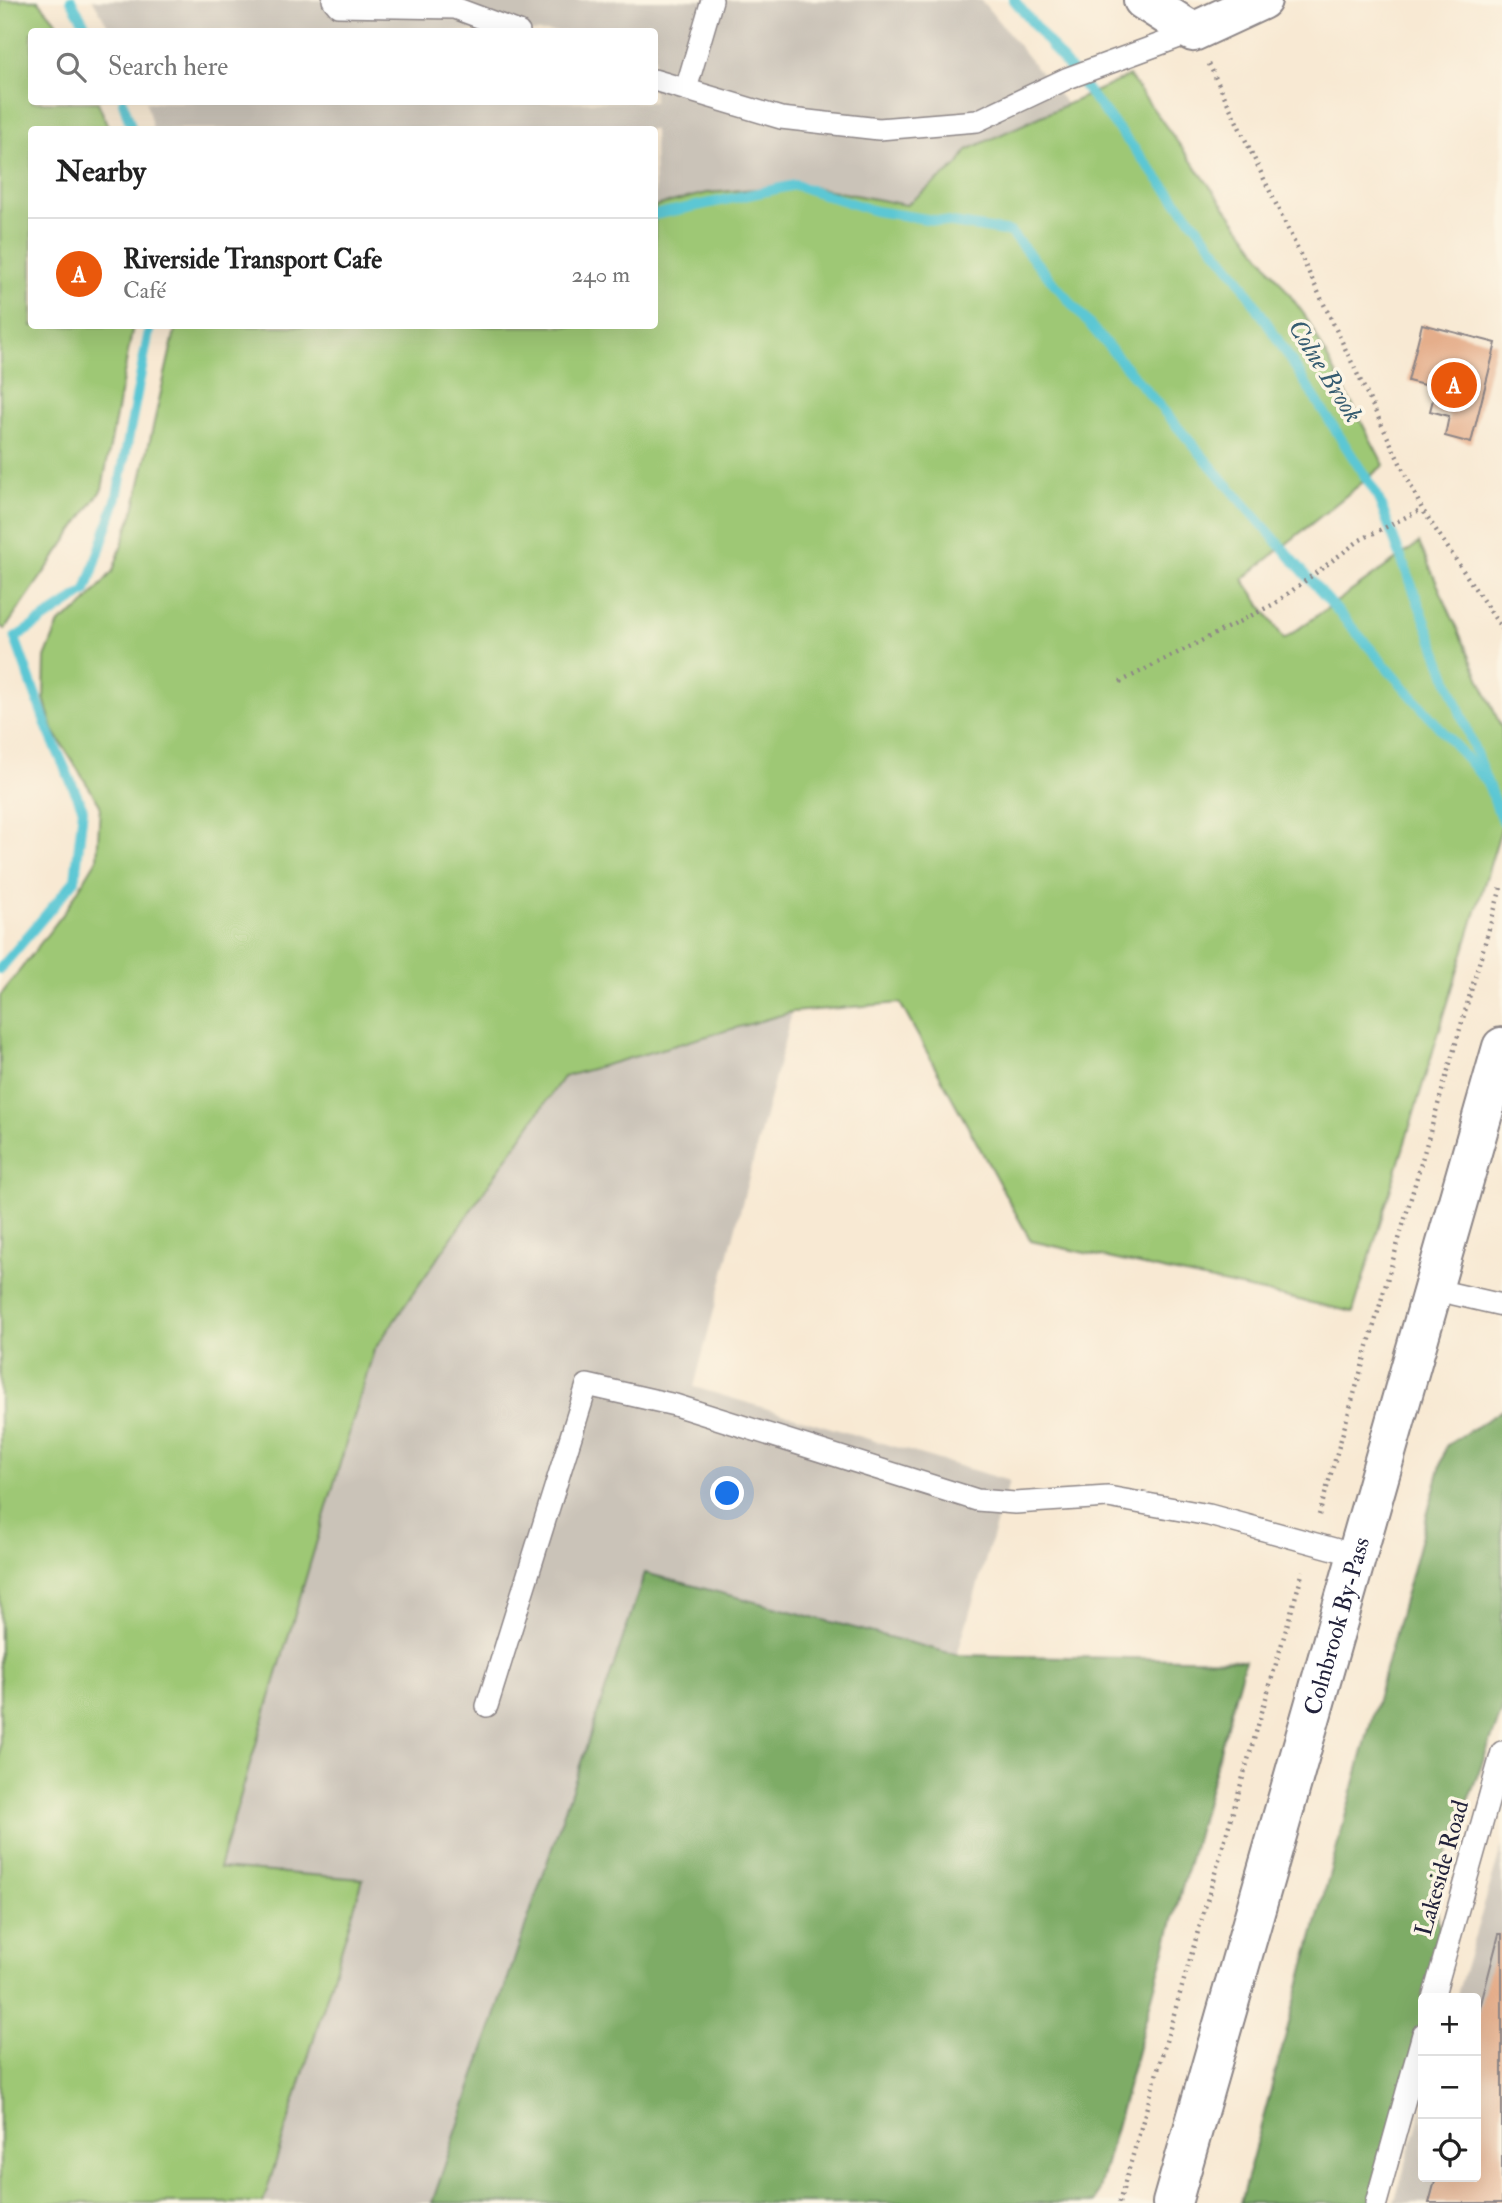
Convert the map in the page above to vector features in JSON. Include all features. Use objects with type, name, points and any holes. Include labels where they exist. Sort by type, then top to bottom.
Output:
[{"type":"main road","points":[[1143,0],[1193,32],[1262,0]]},
{"type":"main road","name":"Colnbrook By-Pass","points":[[1172,2203],[1502,1048]]},
{"type":"lane","points":[[333,0],[338,6],[455,8],[508,28]]},
{"type":"lane","points":[[686,89],[712,0]]},
{"type":"lane","points":[[658,81],[781,118],[879,129],[978,121],[1068,78],[1193,32]]},
{"type":"lane","points":[[1432,1289],[1502,1306]]},
{"type":"lane","points":[[487,1706],[587,1385],[675,1405],[977,1500],[1015,1503],[1108,1497],[1209,1516],[1356,1555]]},
{"type":"lane","name":"Lakeside Road","points":[[1434,1993],[1502,1752]]},
{"type":"lane","points":[[1376,2203],[1418,2052]]},
{"type":"path","points":[[1193,32],[1422,509],[1502,629]]},
{"type":"path","points":[[1120,682],[1274,604],[1360,540],[1422,509]]},
{"type":"path","points":[[1119,2203],[1502,884]]},
{"type":"shaded area","points":[[93,0],[981,0],[1068,106],[967,150],[959,164],[906,205],[803,185],[707,193],[658,205],[658,126],[152,126],[147,105],[658,105],[658,28],[109,28]]},
{"type":"shaded area","points":[[792,1012],[694,1387],[1009,1481],[957,1655],[645,1573],[432,2203],[263,2203],[362,1879],[219,1869],[374,1350],[563,1077]]},
{"type":"shaded area","points":[[1502,1846],[1502,2203],[1394,2203],[1418,2124],[1418,2182],[1481,2182],[1481,1993],[1458,1993]]},
{"type":"green space","points":[[0,0],[38,0],[61,28],[28,28],[28,105],[99,105],[108,126],[28,126],[28,329],[132,329],[102,489],[5,629],[0,626]]},
{"type":"green space","points":[[1129,76],[1306,317],[1384,465],[1243,579],[1284,639],[1419,543],[1502,729],[1502,826],[1353,1312],[1031,1241],[900,1003],[792,1012],[563,1077],[374,1350],[219,1868],[363,1879],[263,2203],[0,2203],[0,996],[66,910],[97,859],[100,805],[53,730],[44,698],[45,658],[59,623],[81,608],[113,571],[135,506],[175,329],[658,329],[658,205],[707,193],[803,185],[906,205],[959,164],[967,150]]},
{"type":"green space","points":[[1502,1410],[1502,1711],[1433,1892],[1448,1973],[1428,1993],[1418,1993],[1418,2077],[1383,2203],[1240,2203],[1446,1446]]},
{"type":"green space","points":[[645,1573],[957,1655],[1245,1660],[1095,2203],[432,2203]]},
{"type":"building","points":[[1422,324],[1496,343],[1471,443],[1445,436],[1449,416],[1430,411],[1436,388],[1408,381]]},
{"type":"building","points":[[1499,1934],[1502,1934],[1502,2203],[1429,2203],[1435,2182],[1481,2182],[1481,2004]]},
{"type":"waterway","points":[[71,0],[87,28]]},
{"type":"waterway","name":"Colne Brook","points":[[1014,0],[1237,276],[1377,495],[1502,821]]},
{"type":"waterway","points":[[124,105],[131,126]]},
{"type":"waterway","points":[[658,214],[795,185],[875,211],[1010,232],[1487,782]]},
{"type":"waterway","points":[[0,969],[75,880],[83,809],[48,730],[15,638],[86,591],[117,497],[149,329]]},
{"type":"place","name":"Riverside Transport Cafe","points":[[1454,385]]}]
